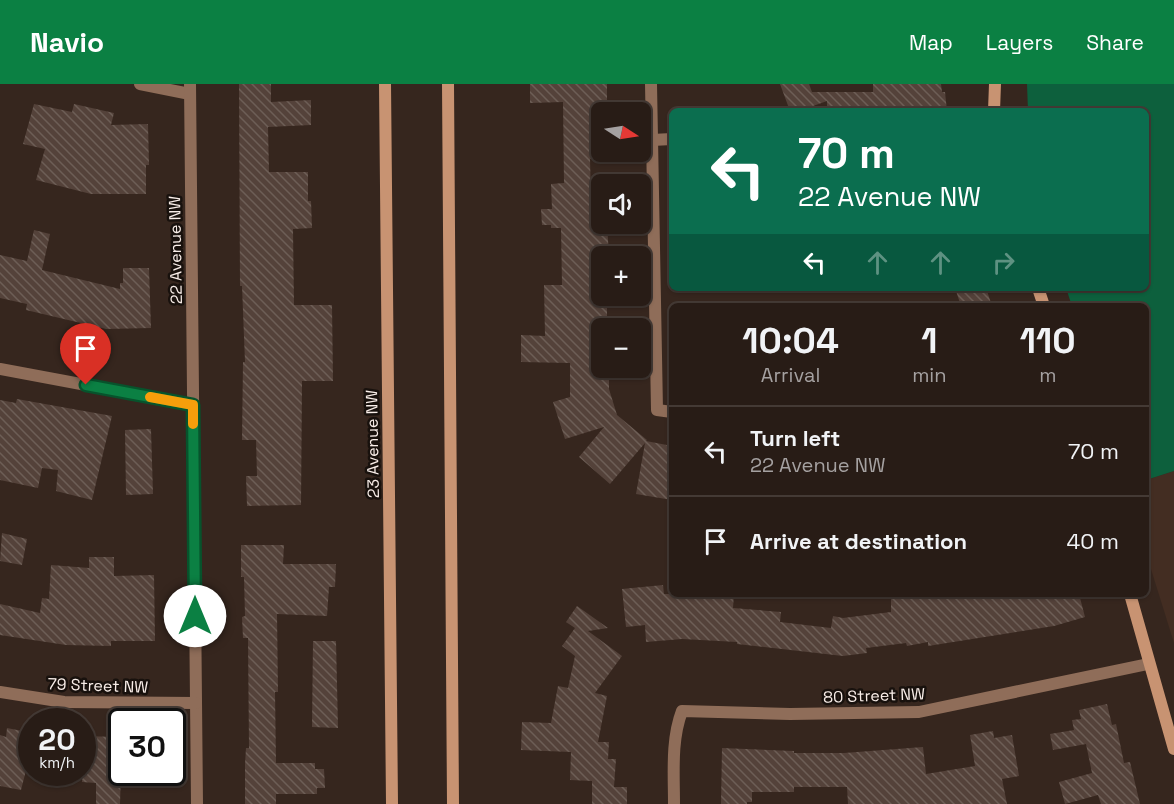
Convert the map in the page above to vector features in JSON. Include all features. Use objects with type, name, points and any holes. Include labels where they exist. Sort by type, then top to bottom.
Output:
[{"type":"main road","name":"23 Avenue NW","points":[[386,84],[392,804]]},
{"type":"main road","points":[[448,84],[453,804]]},
{"type":"main road","points":[[994,108],[995,84]]},
{"type":"main road","points":[[1131,597],[1174,749]]},
{"type":"street","name":"22 Avenue NW","points":[[140,84],[190,89],[197,804]]},
{"type":"street","points":[[651,84],[657,410],[669,412]]},
{"type":"street","points":[[652,140],[669,139]]},
{"type":"street","points":[[0,369],[193,405]]},
{"type":"street","name":"80 Street NW","points":[[674,804],[675,741],[677,724],[682,711],[790,714],[919,712],[1148,664]]},
{"type":"street","name":"79 Street NW","points":[[0,692],[64,702],[196,703]]},
{"type":"shaded area","points":[[1174,471],[1174,643],[1149,563],[1149,479]]},
{"type":"green space","points":[[1027,84],[1174,84],[1174,471],[1149,479],[1149,303],[1071,303],[1067,291],[1149,291],[1149,108],[1028,108]]},
{"type":"building","points":[[239,84],[271,84],[271,102],[311,100],[311,125],[268,127],[269,172],[308,172],[308,201],[311,201],[312,228],[293,229],[294,305],[332,305],[333,381],[302,381],[301,505],[247,506],[246,476],[257,476],[256,440],[242,440],[243,362],[245,362],[242,286],[240,286]]},
{"type":"building","points":[[530,84],[607,84],[607,102],[591,102],[591,234],[608,234],[608,246],[591,246],[591,306],[607,306],[607,318],[591,318],[591,378],[609,378],[609,389],[617,415],[646,441],[669,445],[669,500],[636,494],[645,443],[610,484],[579,457],[604,427],[565,439],[553,402],[570,397],[570,363],[521,362],[521,335],[545,336],[544,285],[562,285],[561,228],[542,225],[541,209],[552,209],[551,184],[564,183],[563,102],[530,103]]},
{"type":"building","points":[[780,84],[809,84],[812,92],[873,92],[873,84],[941,84],[942,92],[945,92],[947,108],[827,108],[827,101],[807,108],[789,108]]},
{"type":"building","points":[[34,104],[72,112],[74,104],[114,113],[111,125],[148,124],[149,165],[146,165],[146,194],[91,194],[36,180],[45,149],[23,144]]},
{"type":"building","points":[[34,230],[50,234],[42,270],[120,289],[120,283],[123,283],[123,268],[149,268],[151,328],[106,329],[26,310],[27,304],[0,298],[0,255],[27,261]]},
{"type":"building","points":[[956,291],[987,291],[991,303],[960,303]]},
{"type":"building","points":[[17,399],[112,416],[92,500],[56,491],[58,470],[42,468],[38,488],[0,480],[0,400],[16,403]]},
{"type":"building","points":[[151,429],[153,494],[126,495],[125,430]]},
{"type":"building","points":[[2,533],[27,539],[22,565],[0,561]]},
{"type":"building","points":[[241,545],[284,545],[283,564],[336,564],[335,587],[329,587],[327,616],[277,614],[276,763],[315,763],[315,769],[324,769],[325,788],[317,788],[317,794],[276,794],[276,804],[245,804],[246,748],[249,748],[248,638],[243,638],[242,617],[245,616]]},
{"type":"building","points":[[89,557],[114,557],[114,576],[154,575],[155,641],[111,641],[111,646],[66,645],[0,635],[0,604],[40,613],[42,598],[49,599],[51,565],[89,568]]},
{"type":"building","points":[[663,585],[664,594],[669,594],[669,597],[734,597],[733,608],[781,612],[780,622],[831,628],[833,616],[843,618],[891,612],[891,597],[1080,597],[1085,617],[1054,626],[928,646],[928,642],[907,646],[906,643],[866,648],[867,653],[843,656],[737,644],[737,642],[682,639],[646,642],[645,625],[626,627],[622,589]]},
{"type":"building","points":[[577,606],[608,628],[588,631],[622,656],[595,693],[607,696],[598,742],[609,742],[608,759],[616,759],[614,787],[627,787],[627,804],[592,804],[592,781],[570,780],[571,752],[521,750],[522,722],[551,723],[558,686],[568,688],[575,656],[562,646],[575,628],[566,622]]},
{"type":"building","points":[[313,641],[336,641],[338,728],[312,727]]},
{"type":"building","points":[[1107,704],[1112,725],[1116,724],[1124,763],[1130,762],[1140,804],[1101,804],[1098,795],[1065,804],[1059,782],[1092,773],[1086,744],[1053,750],[1050,734],[1074,730],[1072,720],[1081,719],[1079,710]]},
{"type":"building","points":[[7,728],[18,730],[18,786],[22,786],[21,790],[0,786],[0,735],[6,737]]},
{"type":"building","points":[[993,731],[994,738],[1012,735],[1019,776],[1002,779],[1007,804],[848,804],[847,787],[794,787],[794,792],[752,792],[752,802],[747,802],[747,804],[721,804],[722,748],[794,751],[794,753],[844,753],[923,747],[926,774],[975,766],[970,735]]},
{"type":"building","points":[[96,736],[108,737],[108,786],[121,786],[120,804],[96,804]]},
{"type":"slow traffic","points":[[150,397],[193,405],[193,424]]},
{"type":"route","points":[[86,385],[193,405],[195,616]]}]
